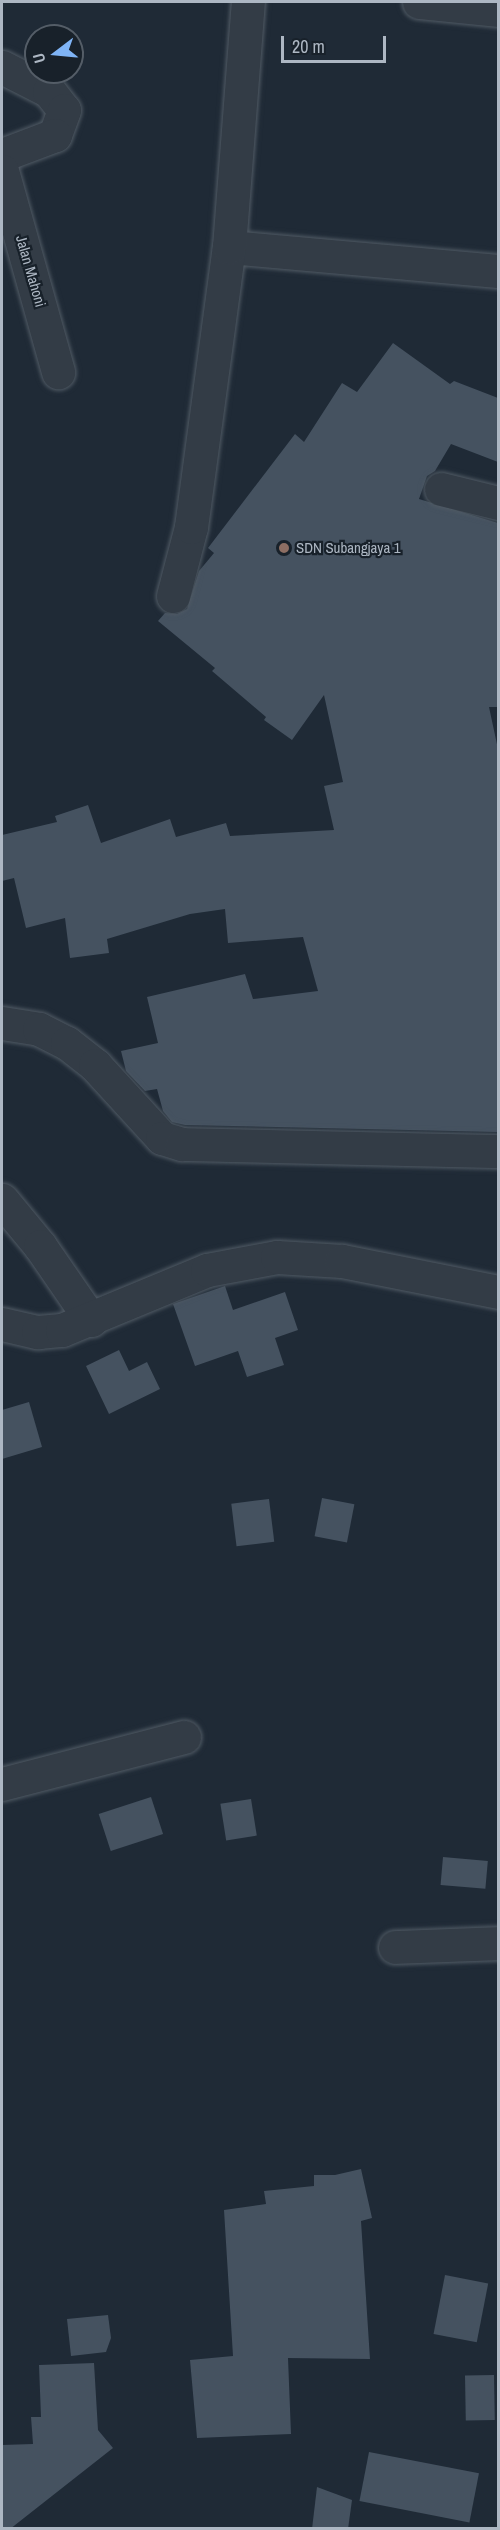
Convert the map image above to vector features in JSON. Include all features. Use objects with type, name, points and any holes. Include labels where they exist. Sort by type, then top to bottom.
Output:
[{"type":"street","points":[[173,596],[190,527],[229,247],[248,2]]},
{"type":"street","points":[[419,2],[498,10]]},
{"type":"street","points":[[2,67],[49,91],[64,110],[55,135],[2,155]]},
{"type":"street","name":"Jalan Mahoni","points":[[2,171],[58,372]]},
{"type":"street","points":[[229,247],[498,271]]},
{"type":"street","points":[[441,489],[498,503]]},
{"type":"street","points":[[2,1023],[39,1029],[67,1042],[95,1065],[162,1138],[182,1144],[498,1151]]},
{"type":"street","points":[[2,1200],[40,1246],[91,1320]]},
{"type":"street","points":[[2,1324],[38,1332],[62,1329],[91,1320],[207,1270],[277,1257],[342,1261],[498,1292]]},
{"type":"street","points":[[2,1784],[184,1737]]},
{"type":"street","points":[[395,1947],[498,1943]]},
{"type":"building","points":[[393,343],[450,384],[454,381],[498,398],[498,462],[451,444],[435,471],[427,476],[419,499],[498,523],[498,707],[489,707],[498,749],[498,1132],[185,1125],[172,1122],[163,1111],[157,1089],[145,1091],[126,1071],[121,1051],[158,1043],[147,997],[245,974],[253,999],[318,991],[303,937],[228,943],[225,909],[190,914],[107,939],[109,953],[70,958],[65,918],[26,928],[14,878],[2,881],[2,835],[57,822],[55,816],[88,805],[101,843],[170,819],[176,837],[226,823],[230,836],[334,830],[324,786],[343,782],[324,695],[292,740],[264,720],[266,717],[212,671],[215,668],[158,621],[165,613],[177,614],[187,609],[199,571],[214,553],[208,548],[295,434],[304,442],[342,383],[357,392]]},
{"type":"building","points":[[225,1286],[233,1310],[285,1292],[298,1330],[275,1338],[284,1365],[247,1377],[238,1351],[195,1366],[173,1304]]},
{"type":"building","points":[[119,1350],[129,1371],[147,1362],[160,1389],[109,1414],[86,1366]]},
{"type":"building","points":[[29,1402],[42,1447],[2,1459],[2,1410]]},
{"type":"building","points":[[322,1498],[354,1504],[347,1543],[315,1536]]},
{"type":"building","points":[[269,1499],[274,1542],[237,1546],[231,1504]]},
{"type":"building","points":[[151,1797],[163,1834],[111,1851],[99,1814]]},
{"type":"building","points":[[251,1799],[257,1836],[226,1840],[220,1804]]},
{"type":"building","points":[[443,1857],[488,1861],[485,1889],[441,1885]]},
{"type":"building","points":[[361,2169],[372,2218],[361,2221],[370,2359],[288,2358],[291,2434],[197,2438],[190,2360],[233,2356],[224,2210],[266,2204],[264,2191],[314,2186],[314,2175],[335,2175]]},
{"type":"building","points":[[445,2275],[488,2283],[477,2342],[434,2334]]},
{"type":"building","points":[[108,2315],[111,2338],[106,2352],[71,2356],[67,2319]]},
{"type":"building","points":[[94,2363],[98,2430],[113,2448],[10,2529],[2,2529],[2,2445],[33,2444],[31,2417],[41,2417],[39,2365]]},
{"type":"building","points":[[494,2375],[495,2420],[466,2420],[465,2376]]},
{"type":"building","points":[[369,2452],[479,2473],[469,2522],[359,2501]]},
{"type":"building","points":[[317,2487],[352,2500],[348,2529],[312,2529]]},
{"type":"place","name":"SDN Subangjaya 1","points":[[284,548]]}]
